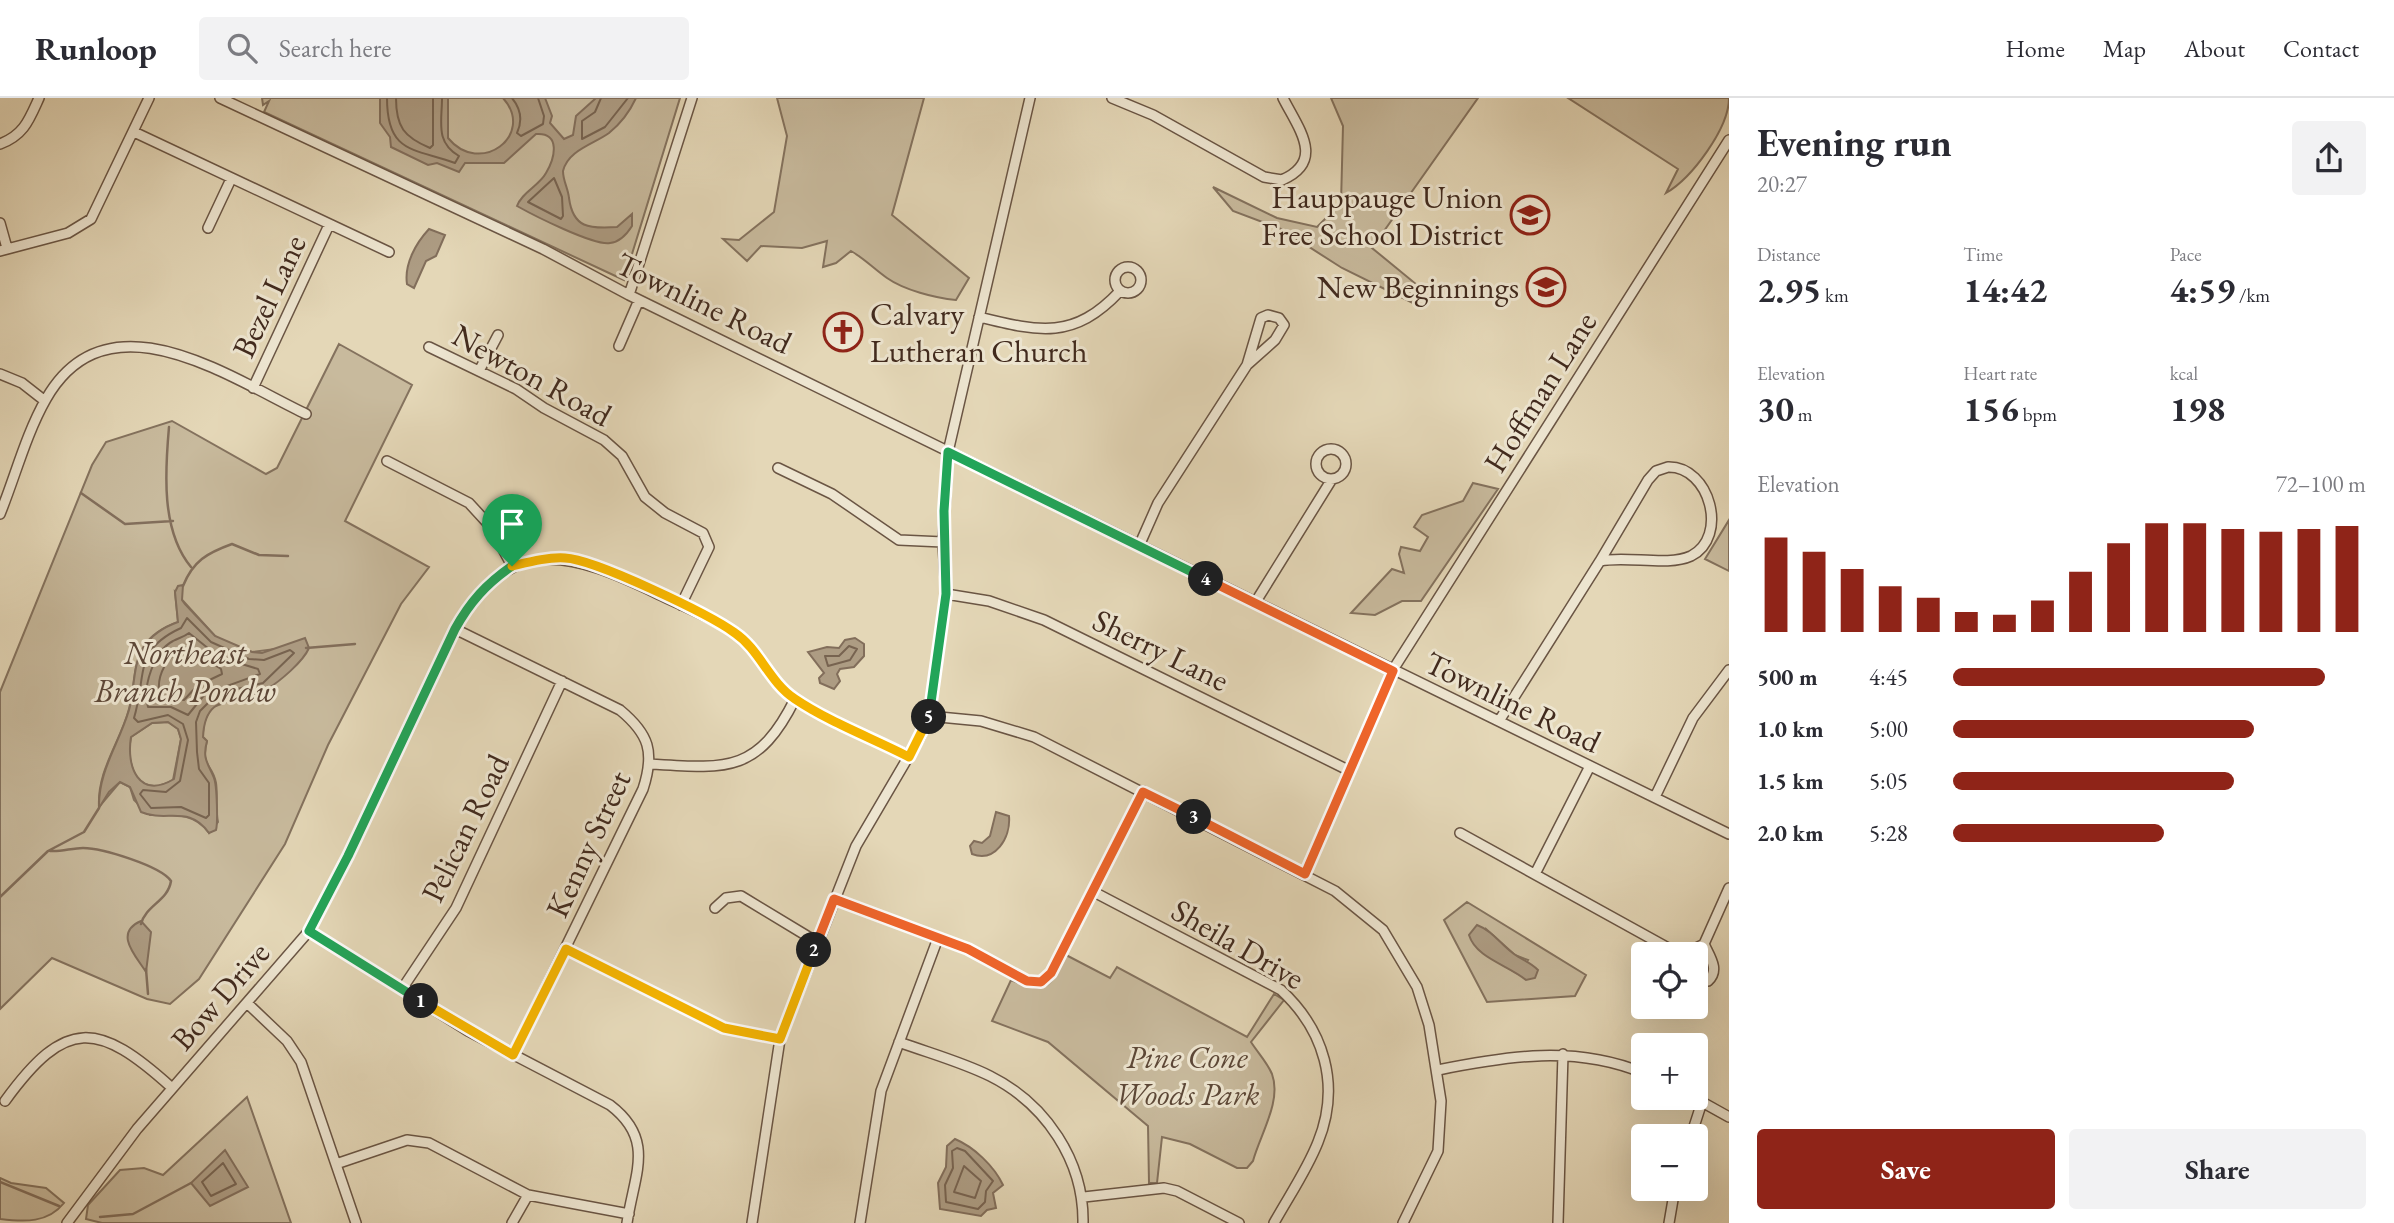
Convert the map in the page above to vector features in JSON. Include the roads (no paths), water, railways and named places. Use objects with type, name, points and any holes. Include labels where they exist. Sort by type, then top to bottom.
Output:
[{"type":"street","points":[[0,144],[15,138],[24,129],[39,98]]},
{"type":"street","points":[[0,223],[3,250],[68,233],[91,219],[149,98]]},
{"type":"street","name":"Townline Road","points":[[220,98],[531,244],[639,300],[1729,834]]},
{"type":"street","points":[[629,295],[692,98]]},
{"type":"street","points":[[752,1223],[780,1039],[856,846],[909,757],[929,716],[946,594],[943,542],[948,452],[1030,98]]},
{"type":"street","points":[[1112,98],[1153,115],[1273,180],[1282,180],[1296,172],[1307,153],[1306,142],[1283,98]]},
{"type":"street","points":[[134,132],[389,252]]},
{"type":"street","name":"Hoffman Lane","points":[[1305,874],[1393,671],[1729,140]]},
{"type":"street","points":[[208,228],[231,178]]},
{"type":"street","name":"Bezel Lane","points":[[253,388],[329,225]]},
{"type":"street","points":[[979,317],[1051,331],[1068,328],[1099,311],[1121,291]]},
{"type":"street","points":[[619,346],[639,300]]},
{"type":"street","points":[[1139,546],[1158,503],[1247,365],[1281,334],[1284,325],[1279,318],[1268,315],[1261,318],[1247,365]]},
{"type":"street","points":[[479,371],[498,335]]},
{"type":"street","points":[[0,514],[45,401],[68,370],[82,359],[107,349],[138,345],[169,351],[306,414]]},
{"type":"street","name":"Newton Road","points":[[429,347],[479,371],[604,440],[622,456],[645,498],[665,513],[703,533],[709,547],[681,605]]},
{"type":"street","points":[[0,374],[22,383],[45,401]]},
{"type":"street","points":[[387,460],[469,503],[491,527],[512,566]]},
{"type":"street","points":[[1499,721],[1656,471],[1678,467],[1698,478],[1711,503],[1713,519],[1707,544],[1679,559],[1614,558],[1600,561]]},
{"type":"street","points":[[778,468],[832,494],[899,540],[943,542]]},
{"type":"street","points":[[1255,603],[1332,479]]},
{"type":"street","name":"Bow Drive","points":[[67,1223],[137,1129],[309,931],[343,867],[455,629],[469,604],[488,583],[512,566],[566,558],[595,566],[681,605],[735,633],[755,653],[771,679],[795,699],[909,757]]},
{"type":"street","name":"Sherry Lane","points":[[946,594],[989,601],[1044,620],[1348,770]]},
{"type":"street","name":"Kenny Street","points":[[455,629],[620,710],[636,724],[647,743],[651,764],[643,789],[513,1055]]},
{"type":"street","points":[[1655,797],[1693,718],[1729,670]]},
{"type":"street","name":"Pelican Road","points":[[402,989],[456,908],[562,681]]},
{"type":"street","points":[[651,764],[727,766],[749,758],[782,725],[795,699]]},
{"type":"street","points":[[929,716],[981,721],[1034,737],[1305,874],[1364,912],[1397,950],[1418,987],[1438,1070],[1441,1101],[1437,1151],[1403,1223]]},
{"type":"street","points":[[1535,874],[1590,766]]},
{"type":"street","points":[[834,899],[968,949],[1027,981],[1041,982],[1051,973],[1143,792]]},
{"type":"street","points":[[1460,832],[1659,942]]},
{"type":"street","points":[[1705,942],[1729,888]]},
{"type":"street","name":"Sheila Drive","points":[[1092,891],[1281,990],[1302,1009],[1316,1033],[1329,1095],[1327,1118],[1318,1144],[1274,1223]]},
{"type":"street","points":[[715,908],[726,898],[741,896],[817,942]]},
{"type":"street","points":[[309,931],[468,1031],[610,1105],[626,1117],[637,1135],[639,1160],[628,1218],[528,1195],[429,1143],[407,1140],[336,1164]]},
{"type":"street","points":[[860,1223],[881,1091],[938,939]]},
{"type":"street","points":[[566,949],[724,1028],[780,1039]]},
{"type":"street","points":[[1708,953],[1715,969],[1714,976],[1708,981]]},
{"type":"street","points":[[247,1003],[287,1041],[301,1062],[356,1223]]},
{"type":"street","points":[[5,1101],[40,1059],[59,1043],[76,1037],[96,1037],[118,1045],[172,1088]]},
{"type":"street","points":[[899,1042],[991,1077],[1020,1095],[1041,1114],[1062,1142],[1075,1166],[1084,1197],[1083,1223]]},
{"type":"street","points":[[1438,1070],[1520,1056],[1563,1054],[1606,1059],[1631,1068]]},
{"type":"street","points":[[1558,1223],[1563,1054]]},
{"type":"street","points":[[1708,1105],[1729,1117]]},
{"type":"street","points":[[1084,1197],[1164,1188],[1177,1191],[1239,1223]]},
{"type":"street","points":[[512,1223],[528,1195]]},
{"type":"street","points":[[1670,1223],[1673,1201]]},
{"type":"water","points":[[380,98],[448,98],[448,138],[461,149],[475,153],[488,152],[509,137],[513,125],[511,112],[503,98],[545,98],[552,116],[550,123],[564,139],[573,135],[576,116],[596,98],[636,98],[617,126],[570,158],[563,171],[571,208],[584,225],[598,228],[617,227],[632,214],[632,226],[617,241],[602,243],[564,229],[517,206],[543,178],[549,167],[554,147],[553,142],[544,134],[536,134],[504,163],[465,163],[459,172],[437,163],[428,165],[391,147],[390,137],[380,123]]},
{"type":"water","points":[[429,229],[445,235],[436,256],[426,261],[414,288],[407,284],[407,269],[416,247]]},
{"type":"water","name":"Northeast Branch Pondw","points":[[183,585],[182,600],[215,636],[252,652],[262,653],[305,638],[309,648],[296,665],[272,686],[256,694],[225,701],[210,712],[205,722],[203,737],[207,741],[206,761],[215,782],[217,812],[216,830],[209,833],[193,819],[141,812],[130,787],[120,782],[109,792],[99,808],[105,770],[129,710],[137,662],[151,638],[178,622],[175,592],[178,586]],"holes":[[[168,722],[178,729],[181,739],[174,779],[152,786],[144,783],[133,769],[131,737],[152,723]]]},
{"type":"water","points":[[855,638],[864,644],[864,656],[854,667],[840,669],[837,674],[840,681],[834,689],[820,683],[819,678],[824,673],[808,652],[827,647],[839,648],[845,640]]},
{"type":"water","points":[[996,812],[1009,816],[1007,832],[1000,847],[988,855],[972,854],[970,846],[974,841],[982,843],[990,836]]},
{"type":"water","points":[[141,921],[151,932],[146,972],[129,945],[128,938],[133,926]]},
{"type":"water","points":[[1477,925],[1538,970],[1535,978],[1526,980],[1478,950],[1469,935]]},
{"type":"water","points":[[955,1139],[983,1158],[1003,1185],[993,1193],[996,1208],[987,1210],[981,1216],[940,1209],[938,1183],[946,1167],[947,1146]]},
{"type":"water","points":[[225,1150],[248,1187],[210,1206],[191,1183]]},
{"type":"waterway","points":[[169,427],[167,500],[174,536],[191,567]]},
{"type":"waterway","points":[[81,493],[125,524],[173,521]]},
{"type":"waterway","points":[[183,586],[196,564],[215,551],[232,544],[259,555],[288,556]]},
{"type":"waterway","points":[[306,648],[355,644]]},
{"type":"waterway","points":[[0,897],[48,851],[84,832],[99,808]]},
{"type":"waterway","points":[[50,851],[83,848],[103,851],[144,864],[165,875],[171,881],[169,888],[147,912],[141,924]]},
{"type":"waterway","points":[[146,969],[148,994]]},
{"type":"waterway","points":[[0,1182],[59,1206]]},
{"type":"waterway","points":[[100,1217],[133,1214],[191,1183]]},
{"type":"place","name":"Hauppauge Union Free School District","points":[[1530,215]]},
{"type":"place","name":"New Beginnings","points":[[1546,287]]},
{"type":"place","name":"Calvary Lutheran Church","points":[[843,332]]},
{"type":"park label","name":"Pine Cone Woods Park","points":[[1187,1076]]}]
